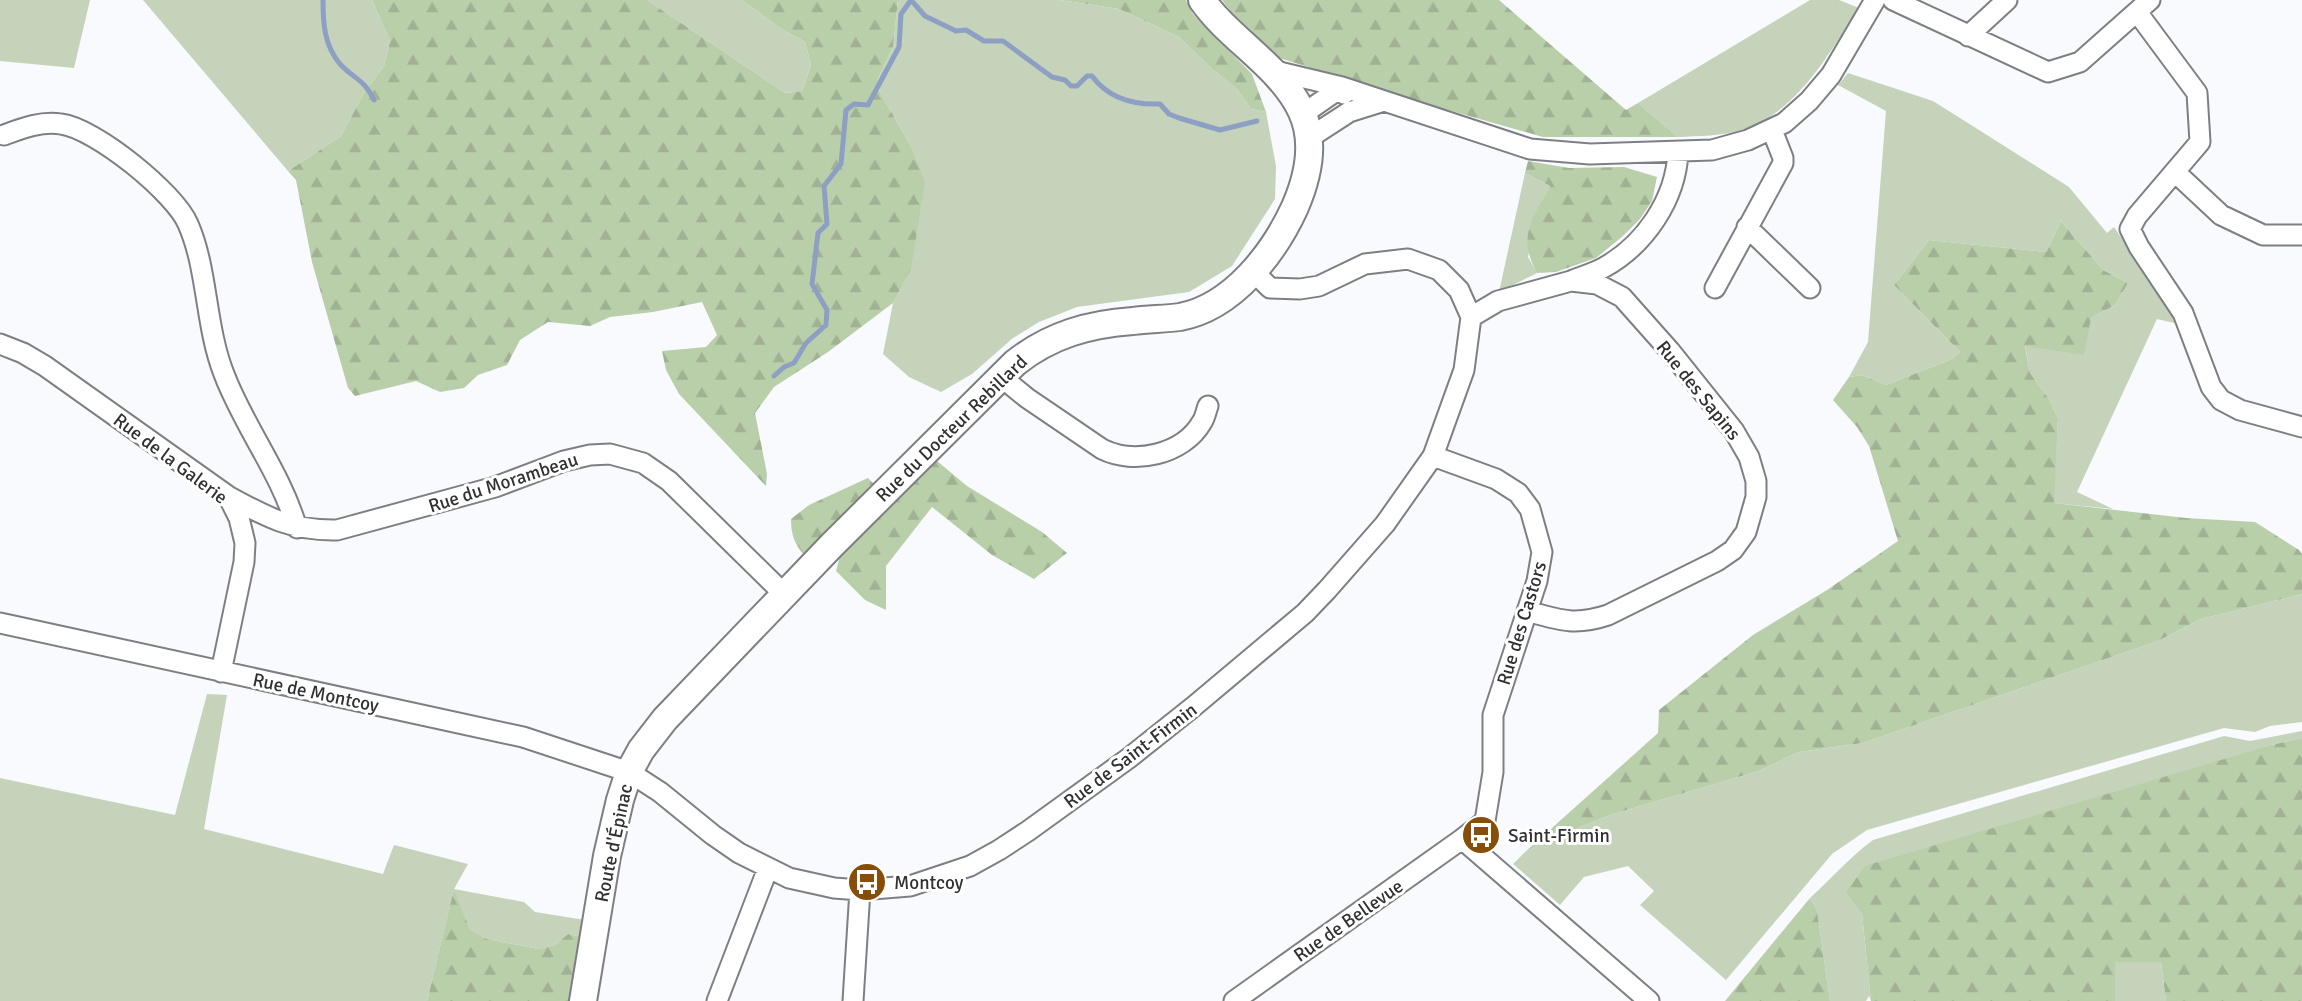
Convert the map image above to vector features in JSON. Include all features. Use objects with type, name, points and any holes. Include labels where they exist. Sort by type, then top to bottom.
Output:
[{"type":"main road","points":[[1202,0],[1271,70],[1294,98],[1306,126]]},
{"type":"main road","name":"Rue du Docteur Rebillard","points":[[710,671],[1000,376],[1029,352],[1070,332],[1103,324],[1181,317],[1197,312],[1223,298],[1253,271],[1277,239],[1300,194],[1307,174],[1306,126]]},
{"type":"main road","name":"Route d'Épinac","points":[[583,1001],[607,856],[629,772],[641,750],[665,719],[710,671]]},
{"type":"street","points":[[1271,70],[1342,87],[1530,149],[1590,154],[1712,150],[1772,130],[1808,101],[1830,75],[1875,0]]},
{"type":"street","points":[[1893,0],[2049,72],[2080,62],[2144,6],[2197,93],[2200,142],[2137,216],[2130,229],[2183,313],[2211,387],[2221,400],[2240,410],[2302,427]]},
{"type":"street","points":[[1968,36],[2007,0]]},
{"type":"street","points":[[1342,87],[1349,112]]},
{"type":"street","points":[[1306,126],[1342,87]]},
{"type":"street","points":[[1306,126],[1384,101]]},
{"type":"street","points":[[5,135],[29,126],[49,123],[65,124],[88,133],[147,178],[178,206],[194,241],[216,353],[225,378],[276,476],[297,528]]},
{"type":"street","points":[[1715,288],[1783,163],[1772,130]]},
{"type":"street","points":[[1571,281],[1603,268],[1625,253],[1650,228],[1673,187],[1678,152]]},
{"type":"street","points":[[2175,172],[2221,215],[2263,235],[2302,235]]},
{"type":"street","points":[[1747,227],[1811,288]]},
{"type":"street","points":[[1253,271],[1270,288],[1300,289],[1319,286],[1366,264],[1408,259],[1439,270],[1459,290],[1471,317]]},
{"type":"street","name":"Rue des Sapins","points":[[1471,317],[1498,300],[1571,281],[1597,284],[1622,297],[1670,351],[1744,446],[1756,481],[1756,497],[1746,532],[1732,550],[1717,561],[1608,615],[1588,622],[1569,623],[1527,611]]},
{"type":"street","name":"Rue de Saint-Firmin","points":[[629,772],[660,792],[713,835],[768,868],[814,885],[860,890],[910,886],[970,866],[1028,831],[1129,758],[1259,653],[1320,598],[1385,524],[1433,456],[1464,370],[1471,317]]},
{"type":"street","name":"Rue de la Galerie","points":[[0,344],[45,366],[228,496],[242,529],[244,562],[221,672]]},
{"type":"street","points":[[1000,376],[1027,398],[1102,449],[1114,455],[1133,458],[1155,455],[1189,436],[1202,423],[1208,406]]},
{"type":"street","name":"Rue du Morambeau","points":[[228,496],[279,523],[297,528],[337,530],[495,487],[564,461],[610,454],[643,463],[669,481],[784,594]]},
{"type":"street","name":"Rue des Castors","points":[[1433,456],[1496,479],[1518,493],[1530,509],[1542,552],[1537,581],[1493,715],[1493,772],[1485,821],[1462,839]]},
{"type":"street","name":"Rue de Montcoy","points":[[0,624],[523,737],[629,772]]},
{"type":"street","points":[[1462,839],[1649,1001]]},
{"type":"street","name":"Rue de Bellevue","points":[[1234,1001],[1462,839]]},
{"type":"street","points":[[717,1001],[768,868]]},
{"type":"street","points":[[853,1001],[860,890]]},
{"type":"green space","points":[[0,0],[90,0],[74,68],[0,61]]},
{"type":"green space","points":[[143,0],[372,0],[390,41],[384,66],[364,93],[341,136],[288,171]]},
{"type":"green space","points":[[372,0],[647,0],[785,93],[802,91],[811,65],[805,42],[783,30],[742,0],[898,0],[893,47],[877,80],[880,92],[909,143],[925,181],[911,269],[893,303],[828,352],[774,387],[755,413],[767,474],[766,486],[679,394],[666,370],[662,351],[706,347],[717,335],[702,302],[610,317],[590,326],[548,322],[520,340],[507,365],[478,375],[464,388],[440,392],[416,381],[355,396],[348,388],[312,262],[296,180],[288,171],[341,136],[364,93],[384,66],[390,41]]},
{"type":"green space","points":[[647,0],[742,0],[783,30],[805,42],[811,65],[802,91],[785,93]]},
{"type":"green space","points":[[898,0],[1060,0],[1119,9],[1179,37],[1237,89],[1251,109],[1266,112],[1276,166],[1275,199],[1232,266],[1189,292],[1077,307],[1039,322],[1013,338],[972,374],[941,392],[909,377],[883,354],[893,303],[911,268],[909,143],[880,92],[877,80],[893,47]]},
{"type":"green space","points":[[1060,0],[1186,0],[1193,14],[1252,74],[1266,112],[1251,109],[1237,89],[1179,37],[1119,9]]},
{"type":"green space","points":[[1222,0],[1499,0],[1626,110],[1638,103],[1678,137],[1543,137],[1434,106],[1276,57],[1242,26]]},
{"type":"green space","points":[[1810,0],[1839,0],[1859,8],[1810,79],[1780,110],[1762,121],[1727,133],[1678,137],[1638,103]]},
{"type":"green space","points":[[1848,73],[1933,101],[2069,187],[2107,233],[2114,227],[2179,324],[2157,319],[2077,492],[2113,509],[2053,503],[2058,419],[2049,399],[2030,373],[2025,345],[2091,318],[2115,305],[2128,283],[2103,270],[2061,221],[2046,252],[1929,240],[1894,285],[1960,352],[1952,359],[1886,385],[1862,375],[1849,377],[1868,342],[1886,111],[1838,85]]},
{"type":"green space","points":[[1528,161],[1569,168],[1624,167],[1657,177],[1652,201],[1640,219],[1596,258],[1556,272],[1537,273],[1528,249],[1529,228],[1550,186],[1525,173]]},
{"type":"green space","points":[[1525,173],[1550,186],[1538,208],[1528,257],[1537,273],[1499,292]]},
{"type":"green space","points":[[2061,221],[2103,270],[2128,283],[2115,305],[2091,318],[2084,355],[2025,346],[2030,373],[2049,399],[2058,419],[2054,503],[2186,518],[2255,522],[2302,554],[2302,594],[2201,619],[2158,641],[1863,743],[1799,752],[1759,771],[1613,814],[1550,839],[1524,853],[1658,733],[1659,710],[1753,635],[1827,590],[1898,541],[1869,446],[1857,427],[1833,400],[1849,377],[1862,375],[1886,385],[1952,359],[1960,352],[1894,285],[1929,240],[2046,252]]},
{"type":"green space","points":[[937,461],[967,486],[1042,532],[1067,553],[1034,579],[992,555],[932,507],[886,566],[886,610],[865,600],[836,571],[840,556]]},
{"type":"green space","points":[[868,478],[874,484],[806,557],[794,540],[791,519],[809,505]]},
{"type":"green space","points":[[2302,594],[2302,722],[2270,726],[2255,732],[2224,728],[1867,830],[1832,854],[1726,980],[1640,905],[1654,891],[1628,866],[1584,877],[1560,905],[1513,864],[1524,853],[1550,839],[1613,814],[1759,771],[1799,752],[1863,743],[2158,641],[2201,619]]},
{"type":"green space","points":[[207,694],[227,695],[204,829],[383,874],[394,845],[468,864],[454,889],[524,902],[535,912],[585,920],[582,937],[568,934],[555,945],[539,949],[487,939],[470,929],[454,890],[427,1001],[0,1001],[0,778],[175,815]]},
{"type":"green space","points":[[2302,731],[2302,738],[2271,745],[1847,892],[1862,914],[1871,1001],[1869,996],[1866,1001],[1830,1001],[1817,910],[1810,898],[1873,840],[2224,736],[2250,741]]},
{"type":"green space","points":[[2302,738],[2302,1001],[2166,1001],[2161,962],[2115,962],[2115,1001],[1871,1001],[1862,914],[1846,892],[1865,866]]},
{"type":"green space","points":[[454,889],[470,929],[487,939],[539,949],[555,945],[568,934],[582,937],[570,1001],[427,1001]]},
{"type":"green space","points":[[1810,898],[1817,910],[1830,1001],[1725,1001]]},
{"type":"green space","points":[[2115,962],[2161,962],[2166,1001],[2115,1001]]},
{"type":"waterway","points":[[323,0],[324,25],[335,57],[363,83],[374,100]]},
{"type":"waterway","points":[[911,0],[925,16],[956,31],[966,30],[984,41],[1003,41],[1052,77],[1065,80],[1071,86],[1077,86],[1087,76],[1092,76],[1098,84],[1122,99],[1160,104],[1169,114],[1220,130],[1257,121]]},
{"type":"waterway","points":[[774,376],[794,363],[806,343],[826,325],[827,310],[812,284],[818,233],[827,224],[824,186],[841,164],[846,110],[854,104],[868,105],[899,47],[901,14],[911,0]]},
{"type":"place","name":"Saint-Firmin","points":[[1481,835]]},
{"type":"place","name":"Montcoy","points":[[867,882]]}]
